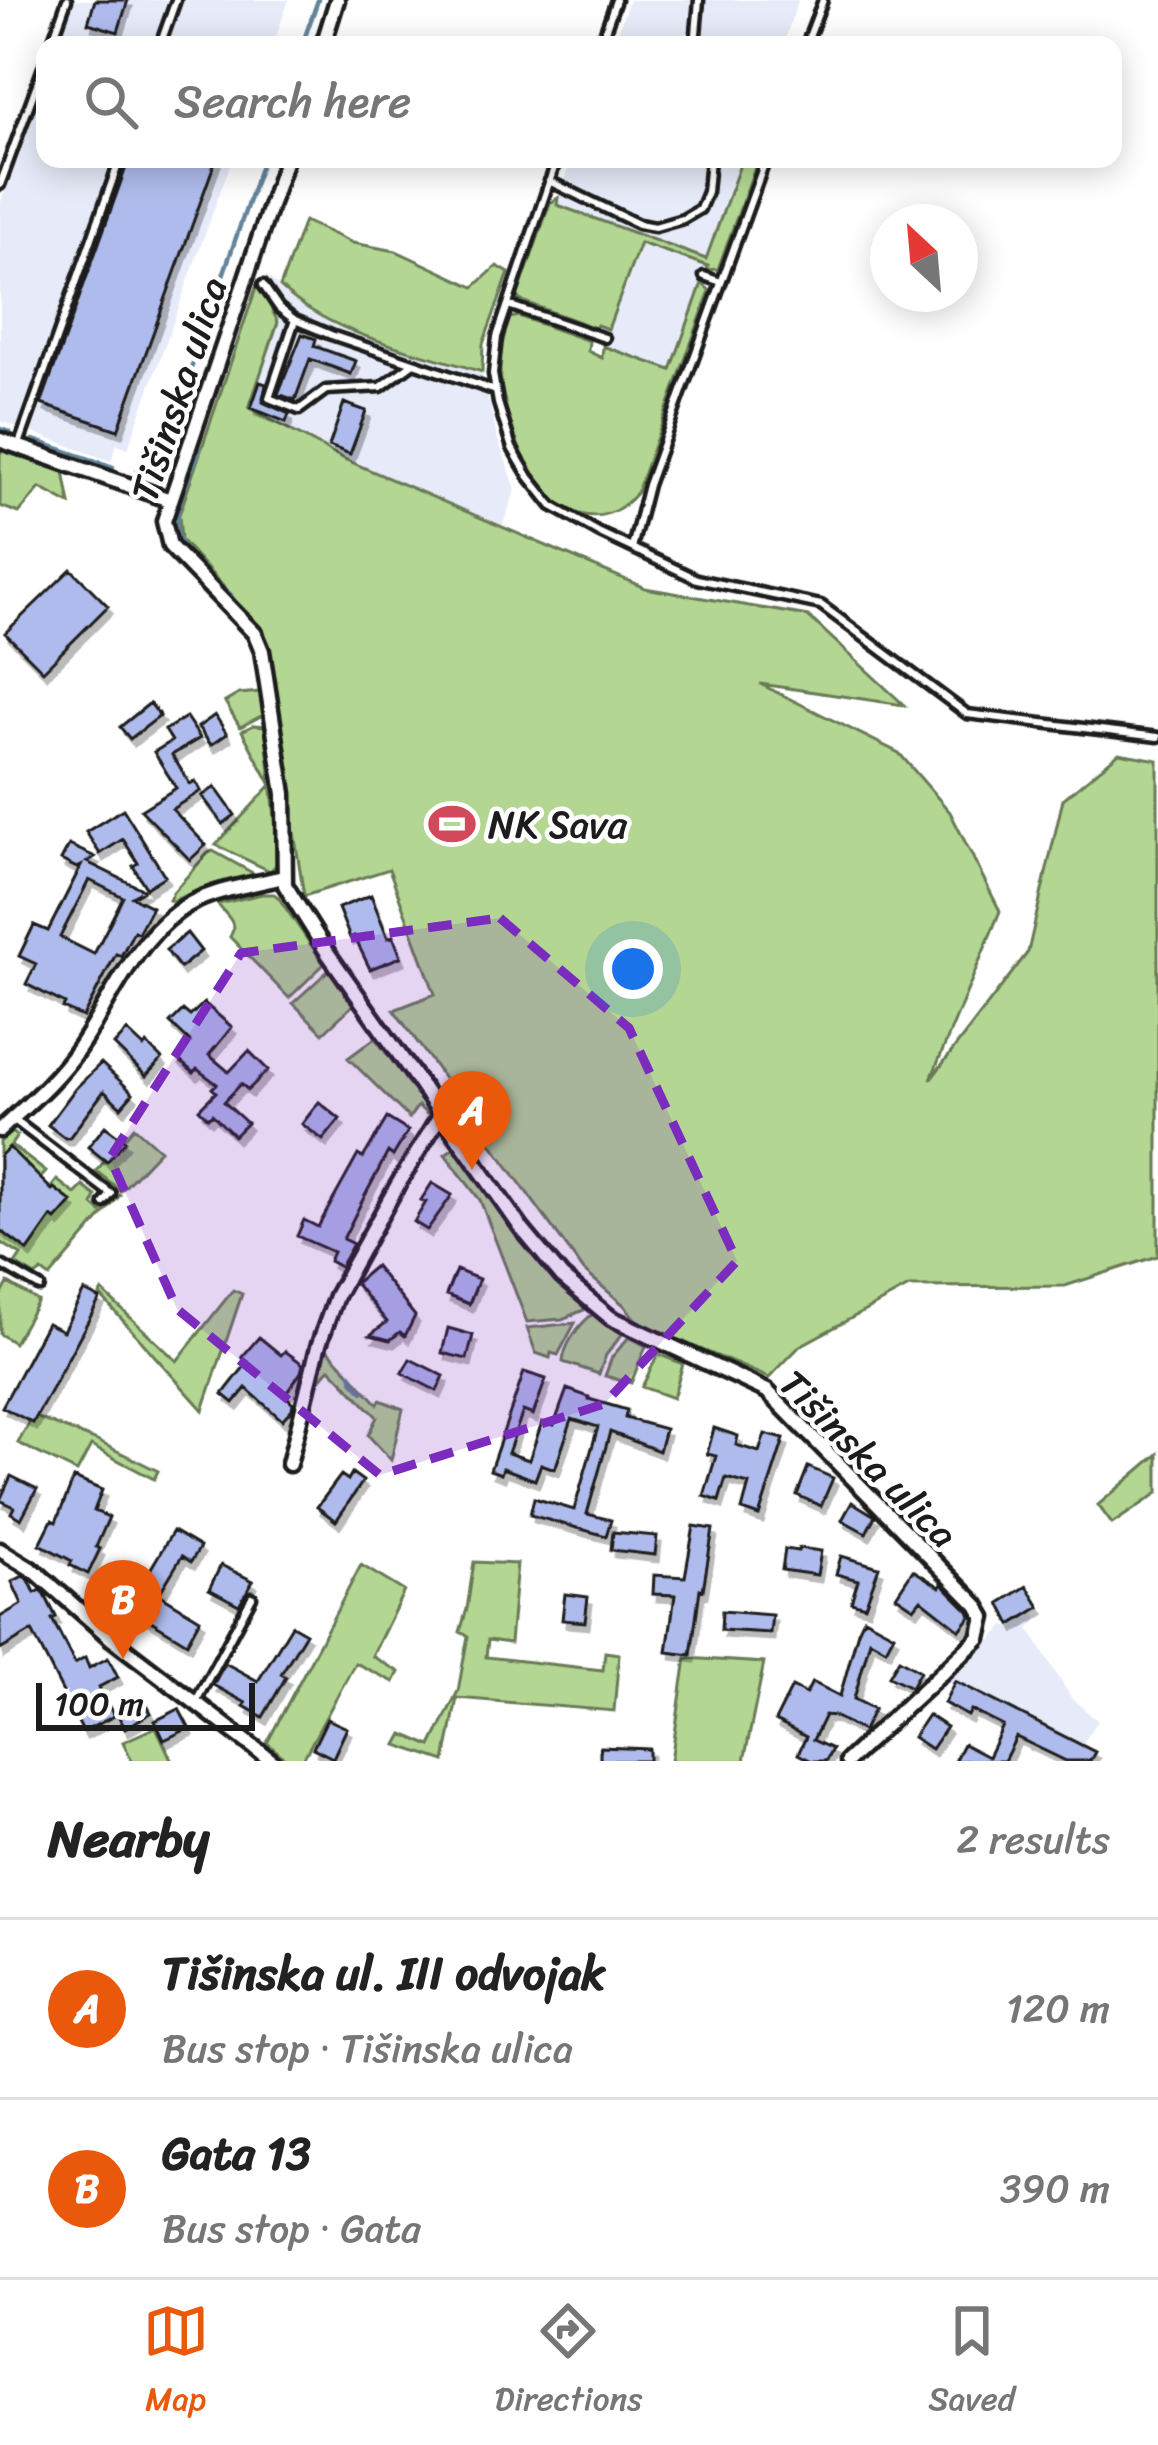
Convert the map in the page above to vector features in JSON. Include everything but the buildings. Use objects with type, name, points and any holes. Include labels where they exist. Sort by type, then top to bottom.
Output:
[{"type":"street","points":[[326,36],[337,0]]},
{"type":"street","name":"Tišinska ulica","points":[[283,168],[164,521],[170,546],[255,634],[262,651],[284,794],[284,877],[289,892],[522,1229],[562,1277],[610,1318],[767,1391],[977,1605],[983,1616],[979,1638],[847,1761]]},
{"type":"street","points":[[0,440],[170,500]]},
{"type":"street","points":[[0,1130],[60,1073],[136,957],[177,911],[205,898],[284,877]]},
{"type":"street","points":[[289,1464],[336,1296],[441,1114]]},
{"type":"street","points":[[0,1550],[36,1572],[112,1640],[272,1761]]},
{"type":"lane","points":[[54,36],[68,0]]},
{"type":"lane","points":[[163,36],[176,0]]},
{"type":"lane","points":[[603,36],[616,0]]},
{"type":"lane","points":[[696,36],[699,0]]},
{"type":"lane","points":[[809,36],[823,0]]},
{"type":"lane","points":[[0,185],[36,87]]},
{"type":"lane","points":[[18,447],[117,168]]},
{"type":"lane","points":[[554,168],[497,337],[493,374],[512,448],[552,506],[697,579],[821,605],[967,714],[1158,737]]},
{"type":"lane","points":[[549,181],[638,224],[655,227],[700,209],[709,168]]},
{"type":"lane","points":[[632,548],[648,484],[763,168]]},
{"type":"lane","points":[[704,276],[721,282]]},
{"type":"lane","points":[[262,285],[279,308],[296,320],[496,391]]},
{"type":"lane","points":[[508,305],[605,338]]},
{"type":"lane","points":[[296,320],[269,398],[299,410],[326,390],[381,387],[412,364]]},
{"type":"lane","points":[[13,1119],[110,1194],[104,1203]]},
{"type":"lane","points":[[0,1264],[40,1287]]},
{"type":"lane","points":[[195,1704],[252,1597]]},
{"type":"highlighted area","points":[[500,918],[629,1028],[737,1261],[604,1404],[380,1475],[177,1309],[110,1158],[241,953]]},
{"type":"shaded area","points":[[72,0],[289,0],[276,36],[59,36]]},
{"type":"shaded area","points":[[629,0],[798,0],[786,36],[616,36]]},
{"type":"shaded area","points":[[36,102],[36,168],[229,168],[128,448],[117,444],[111,461],[0,421],[0,204]]},
{"type":"shaded area","points":[[569,168],[739,168],[706,260],[556,204]]},
{"type":"shaded area","points":[[640,242],[709,266],[671,370],[602,346]]},
{"type":"shaded area","points":[[267,276],[296,302],[337,326],[482,372],[497,437],[516,489],[502,527],[346,460],[248,407],[278,322],[258,282]]},
{"type":"shaded area","points":[[1030,1609],[1039,1619],[1029,1629],[1072,1699],[1098,1721],[1079,1749],[946,1681],[1004,1626],[1011,1628]]},
{"type":"green space","points":[[739,168],[755,168],[718,269],[707,270],[708,266],[640,243],[608,329],[519,300],[550,203],[558,198],[557,205],[706,259]]},
{"type":"green space","points":[[304,221],[353,243],[396,251],[474,287],[497,266],[509,273],[483,344],[482,372],[350,330],[280,287]]},
{"type":"green space","points":[[258,282],[278,322],[249,408],[346,460],[645,588],[808,616],[904,705],[760,684],[899,753],[950,812],[1000,911],[931,1079],[1028,952],[1063,799],[1119,753],[1158,760],[1158,1256],[1065,1286],[909,1287],[800,1346],[769,1378],[638,1323],[584,1271],[394,1010],[435,994],[389,869],[304,896],[265,646],[231,595],[181,540],[179,515]]},
{"type":"green space","points":[[702,283],[710,291],[637,492],[609,513],[594,516],[566,508],[531,472],[511,424],[500,366],[510,318],[518,316],[589,341],[588,351],[602,358],[603,346],[671,370]]},
{"type":"green space","points":[[0,450],[64,472],[70,504],[40,488],[19,513],[0,506]]},
{"type":"green space","points":[[261,692],[263,715],[240,727],[225,702],[239,694]]},
{"type":"green space","points":[[265,726],[279,854],[270,871],[216,845],[271,785],[242,731]]},
{"type":"green space","points":[[213,851],[258,876],[169,900],[208,853]]},
{"type":"green space","points":[[262,894],[278,897],[324,964],[289,998],[230,937],[232,923],[218,904]]},
{"type":"green space","points":[[329,970],[353,1005],[323,1033],[293,1003]]},
{"type":"green space","points":[[375,1038],[429,1110],[427,1114],[418,1106],[409,1118],[348,1058]]},
{"type":"green space","points":[[134,1127],[160,1150],[121,1191],[96,1171]]},
{"type":"green space","points":[[11,1132],[17,1136],[11,1145],[46,1172],[37,1182],[49,1190],[57,1180],[75,1194],[83,1186],[96,1196],[93,1205],[101,1212],[121,1194],[50,1277],[42,1271],[35,1276],[15,1264],[21,1255],[0,1242],[0,1142]]},
{"type":"green space","points":[[455,1147],[515,1230],[584,1310],[562,1319],[527,1322],[480,1200],[445,1154]]},
{"type":"green space","points":[[8,1283],[38,1301],[14,1343],[0,1334],[0,1298]]},
{"type":"green space","points":[[233,1290],[242,1294],[203,1410],[100,1295],[102,1291],[177,1361]]},
{"type":"green space","points":[[594,1313],[623,1333],[599,1374],[563,1362],[573,1335]]},
{"type":"green space","points":[[575,1323],[558,1355],[551,1353],[550,1358],[536,1353],[527,1328]]},
{"type":"green space","points":[[629,1337],[646,1346],[631,1383],[605,1376],[612,1357]]},
{"type":"green space","points":[[322,1343],[378,1404],[380,1400],[403,1409],[391,1460],[368,1435],[377,1417],[330,1368],[319,1381],[314,1375]]},
{"type":"green space","points":[[658,1354],[683,1364],[673,1398],[642,1387]]},
{"type":"green space","points":[[33,1416],[158,1471],[154,1479],[91,1446],[77,1472],[18,1443]]},
{"type":"green space","points":[[1158,1454],[1158,1493],[1112,1524],[1098,1505]]},
{"type":"green space","points":[[474,1562],[517,1564],[510,1643],[488,1640],[486,1657],[603,1670],[605,1652],[619,1654],[614,1711],[457,1698],[445,1761],[397,1745],[403,1734],[431,1746],[458,1691],[468,1636],[460,1632]]},
{"type":"green space","points":[[361,1565],[404,1591],[372,1656],[399,1672],[394,1682],[355,1663],[302,1761],[288,1761],[267,1743]]},
{"type":"green space","points":[[686,1658],[764,1663],[744,1761],[671,1761]]},
{"type":"green space","points":[[156,1727],[172,1761],[132,1761],[123,1742]]},
{"type":"waterway","points":[[305,36],[318,0]]},
{"type":"waterway","points":[[137,471],[150,473],[161,456],[260,168]]},
{"type":"waterway","points":[[0,429],[10,432]]},
{"type":"waterway","points":[[33,440],[113,467]]},
{"type":"waterway","points":[[200,449],[180,505],[178,536],[193,561],[231,595]]},
{"type":"waterway","points":[[351,1374],[363,1392]]},
{"type":"place","name":"NK Sava","points":[[452,824]]},
{"type":"place","name":"Tišinska ul. III odvojak","points":[[472,1170]]},
{"type":"place","name":"Gata 13","points":[[123,1659]]}]
